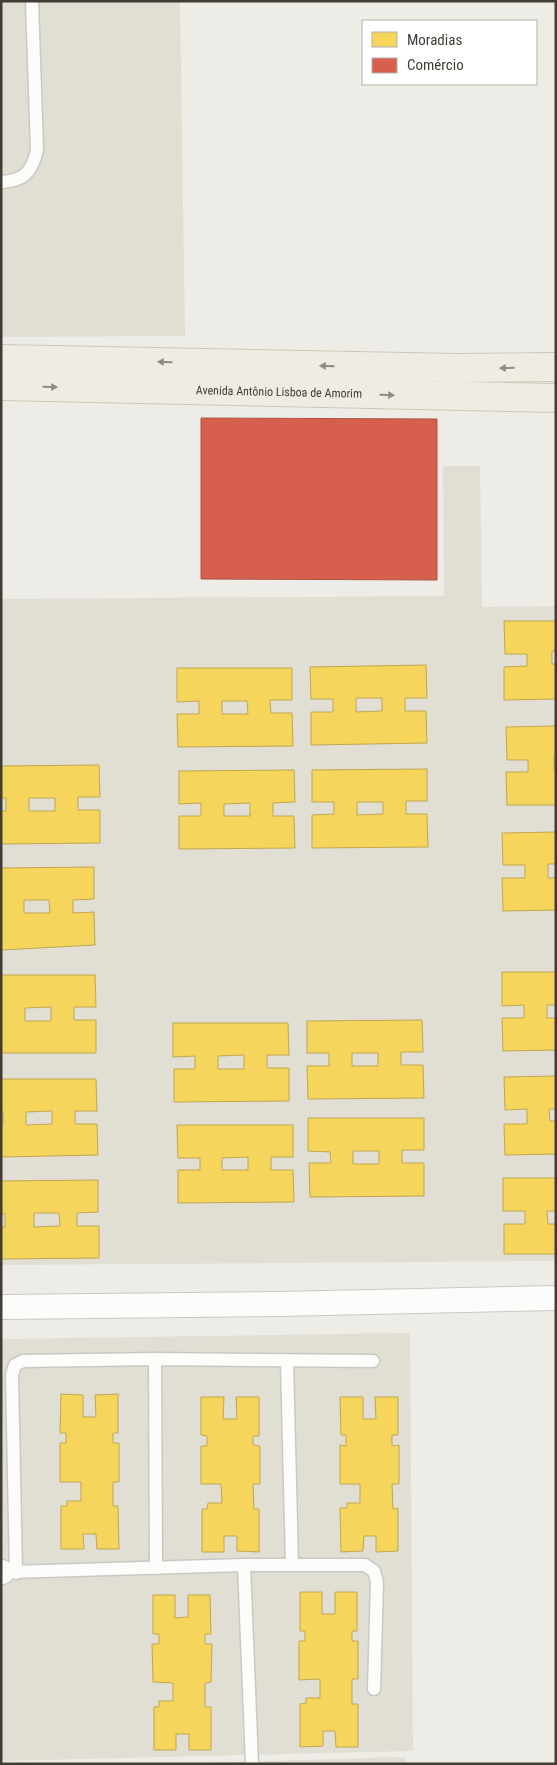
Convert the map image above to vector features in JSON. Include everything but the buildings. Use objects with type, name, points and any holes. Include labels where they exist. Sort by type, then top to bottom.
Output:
[{"type":"main road","name":"Avenida Antônio Lisboa de Amorim","points":[[1,359],[457,383],[556,398]]},
{"type":"main road","name":"Avenida Antônio Lisboa de Amorim","points":[[1,386],[457,383],[556,367]]},
{"type":"street","points":[[1,1307],[288,1304],[556,1298]]},
{"type":"lane","points":[[1,182],[23,178],[34,166],[37,150],[32,1]]},
{"type":"lane","points":[[155,1359],[156,1568]]},
{"type":"lane","points":[[373,1361],[155,1359],[23,1361],[15,1365],[12,1375],[7,1572],[244,1564],[365,1565],[374,1571],[377,1582],[374,1689]]},
{"type":"lane","points":[[287,1361],[292,1565]]},
{"type":"lane","points":[[244,1564],[252,1764]]},
{"type":"shaded area","points":[[1,1],[180,1],[185,336],[1,337]]},
{"type":"shaded area","points":[[443,466],[480,466],[482,607],[556,606],[556,1261],[1,1265],[1,599],[444,596]]},
{"type":"shaded area","points":[[410,1333],[413,1751],[1,1761],[1,1339]]},
{"type":"shaded area","points":[[405,1757],[405,1764],[172,1764]]}]
